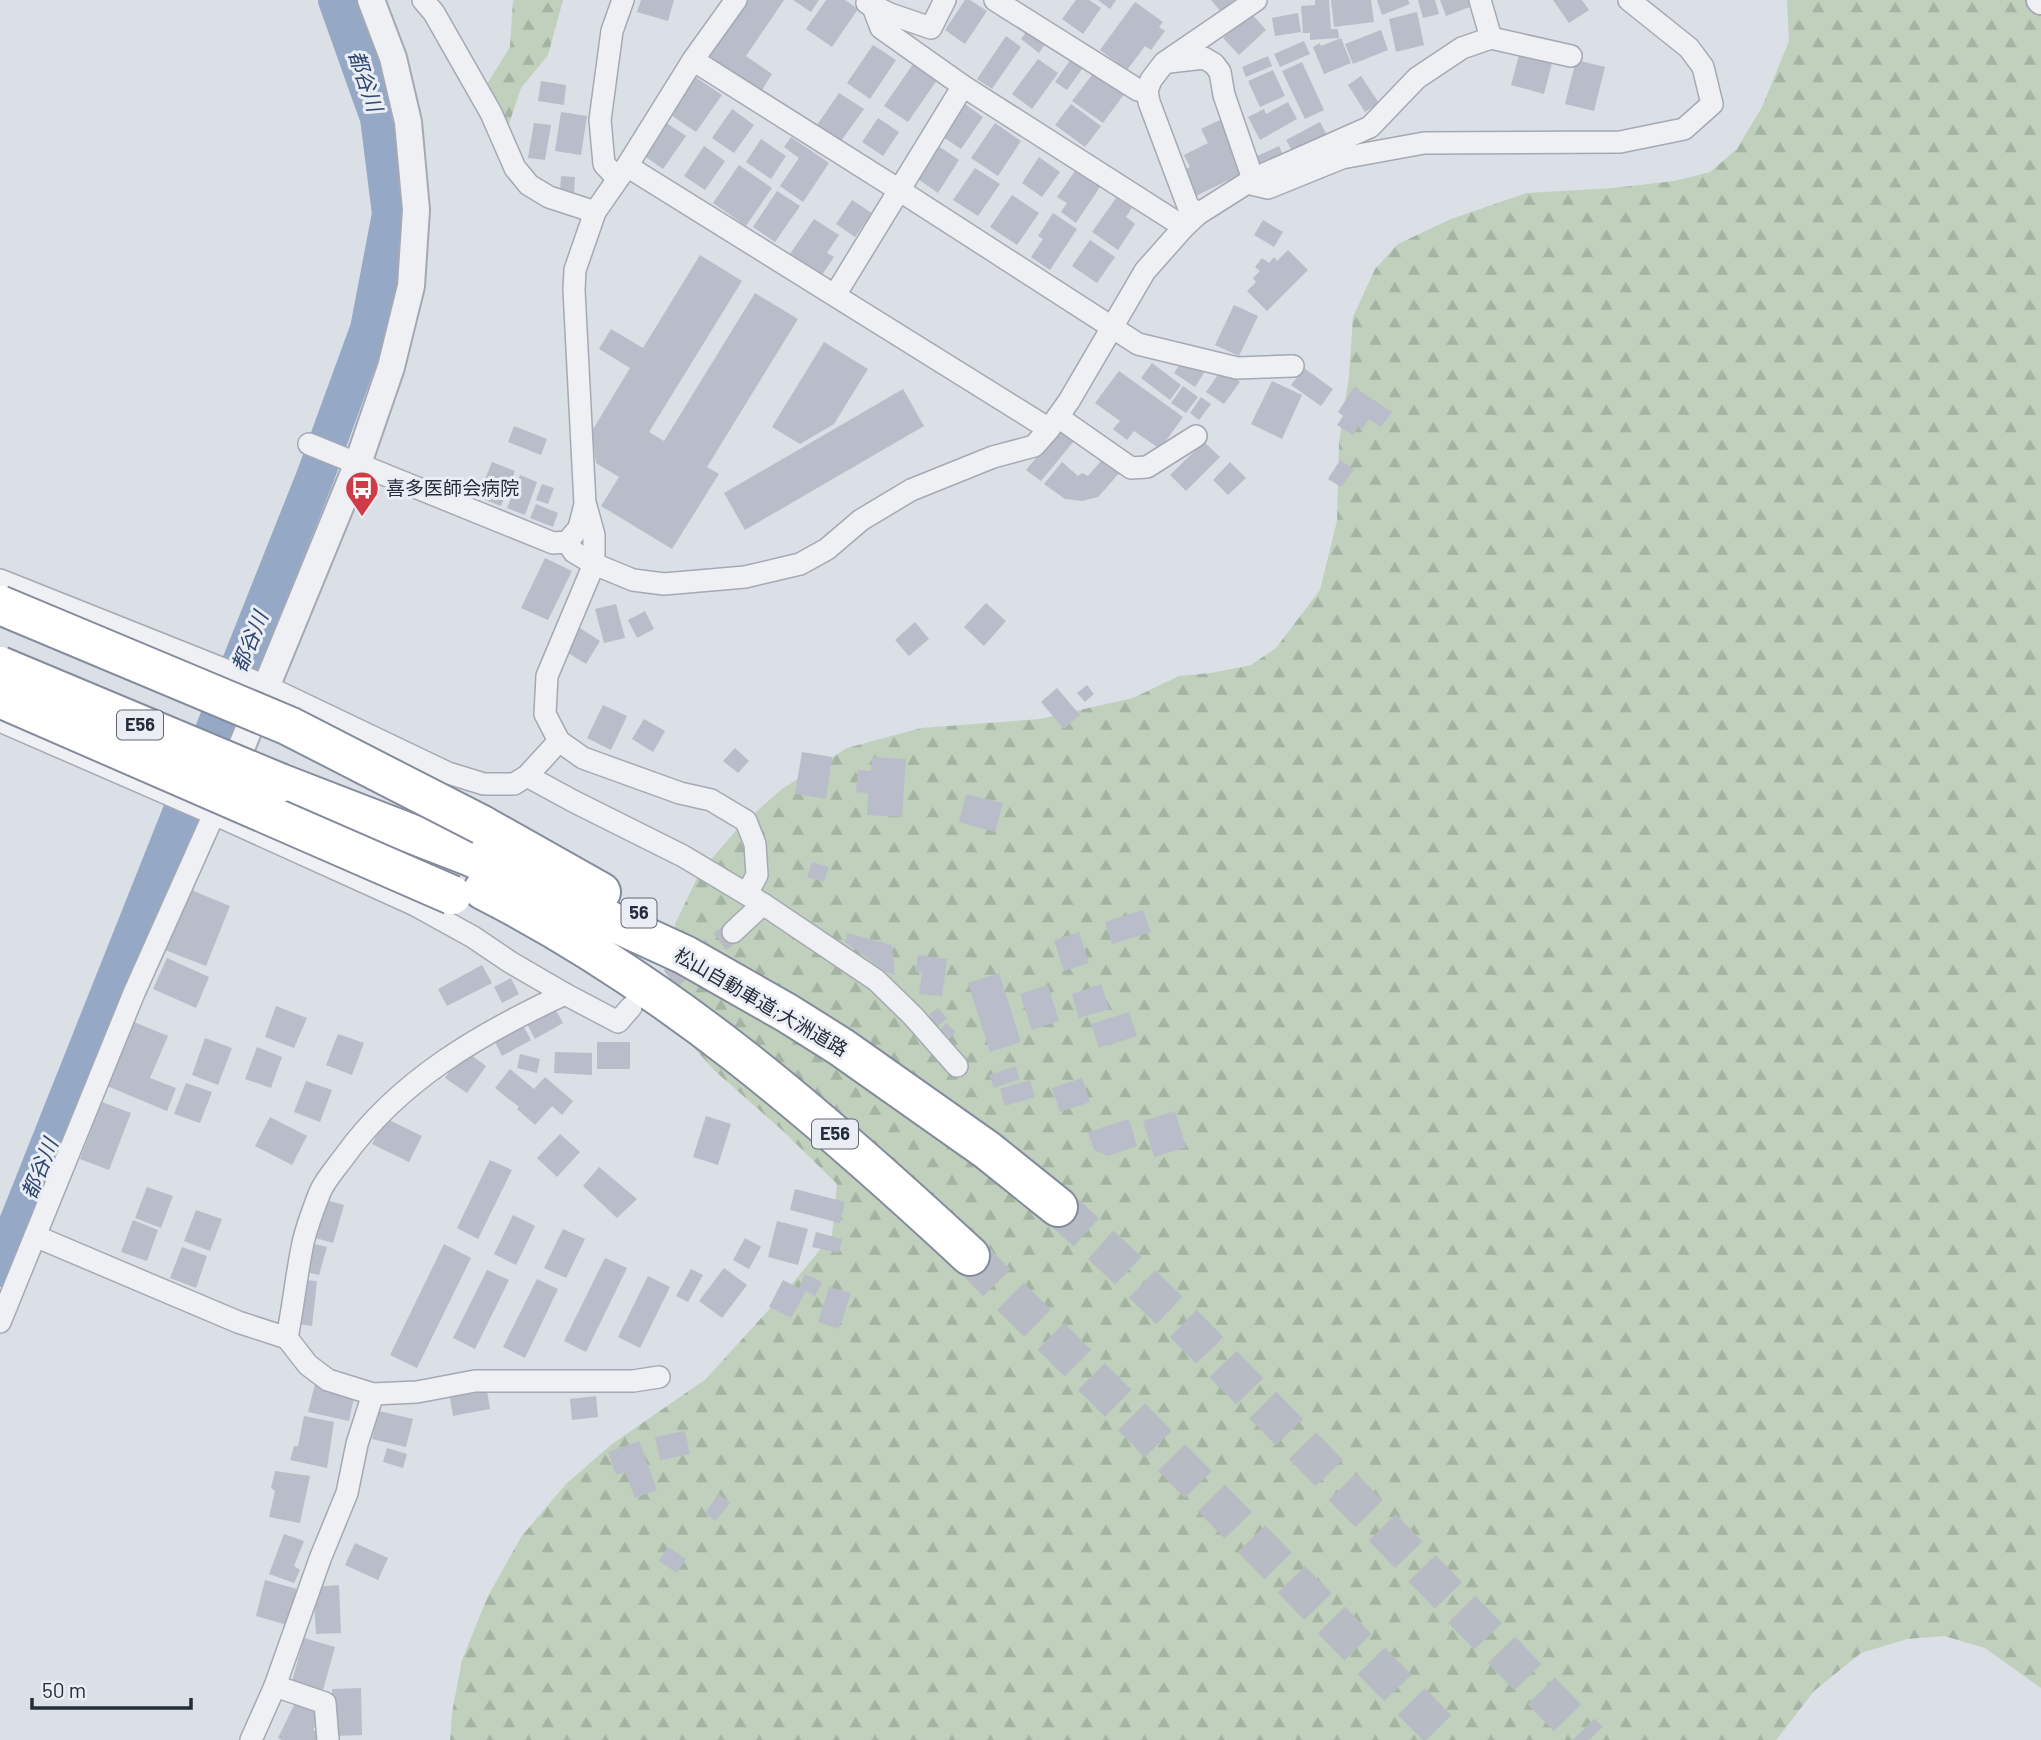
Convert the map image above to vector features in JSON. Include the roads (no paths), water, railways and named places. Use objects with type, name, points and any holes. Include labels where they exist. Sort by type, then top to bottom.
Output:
[{"type":"highway","points":[[0,605],[289,726],[465,863]]},
{"type":"highway","name":"E56","points":[[0,666],[465,863],[566,952],[693,1021],[809,1111],[970,1256]]},
{"type":"highway","points":[[0,698],[465,863]]},
{"type":"highway","name":"松山自動車道;大洲道路","points":[[465,863],[708,951],[787,1013],[987,1150],[1058,1207]]},
{"type":"street","points":[[0,1322],[134,993],[214,814],[266,686],[351,460],[391,367],[411,286],[416,211],[408,122],[393,58],[372,0]]},
{"type":"street","points":[[423,0],[434,13],[491,113],[515,168],[529,185],[549,197],[595,212]]},
{"type":"street","points":[[623,0],[612,31],[600,120],[604,164],[1131,468],[1147,467],[1196,436]]},
{"type":"street","points":[[733,932],[755,899],[755,844],[746,821],[711,800],[680,793],[583,758],[559,741],[545,714],[547,676],[594,564],[594,535],[585,504],[575,270],[595,212],[693,60],[736,0]]},
{"type":"street","points":[[868,3],[931,28],[945,0]]},
{"type":"street","points":[[995,0],[1138,90],[1147,91]]},
{"type":"street","points":[[1191,221],[1147,91],[1151,80],[1164,63],[1256,0]]},
{"type":"street","points":[[1480,0],[1491,38]]},
{"type":"street","points":[[1164,63],[1204,58],[1214,64],[1220,72],[1224,95],[1255,182],[1268,188],[1342,158],[1424,143],[1620,142],[1684,129],[1712,104],[1703,67],[1689,48],[1629,0]]},
{"type":"street","points":[[868,3],[881,28],[963,86],[1191,221]]},
{"type":"street","points":[[567,542],[574,552],[594,564],[633,580],[664,584],[745,577],[800,564],[827,549],[861,520],[911,490],[993,457],[1034,446],[1069,401],[1145,271],[1191,221],[1247,183],[1255,182],[1370,127],[1417,78],[1462,48],[1491,38],[1571,56]]},
{"type":"street","points":[[693,60],[1139,344],[1237,368],[1293,366]]},
{"type":"street","points":[[835,295],[963,86]]},
{"type":"street","points":[[309,444],[552,543],[567,542],[579,528],[585,504]]},
{"type":"street","points":[[0,580],[266,686],[448,773],[484,784],[514,785],[527,776],[559,741]]},
{"type":"street","points":[[0,721],[415,905],[565,994],[618,1022],[631,1007]]},
{"type":"street","points":[[527,776],[573,802],[683,856],[755,899],[876,980],[913,1016],[957,1066]]},
{"type":"street","points":[[287,1338],[302,1246],[321,1190],[353,1144],[397,1096],[443,1061],[483,1035],[565,994]]},
{"type":"street","points":[[35,1236],[238,1322],[287,1338],[308,1366],[328,1380],[373,1394],[417,1392],[475,1381],[634,1381],[659,1377]]},
{"type":"street","points":[[251,1740],[275,1686],[320,1559],[347,1493],[357,1444],[373,1394]]},
{"type":"street","points":[[275,1686],[325,1703],[328,1740]]},
{"type":"waterway","name":"都谷川","points":[[0,1268],[315,477],[369,329],[391,214],[379,118],[337,0]]},
{"type":"tunnel","points":[[645,997],[733,932]]},
{"type":"tunnel","points":[[1058,1207],[1188,1328],[1589,1740]]},
{"type":"tunnel","points":[[970,1256],[1449,1740]]},
{"type":"place","name":"喜多医師会病院","points":[[362,518]]}]
